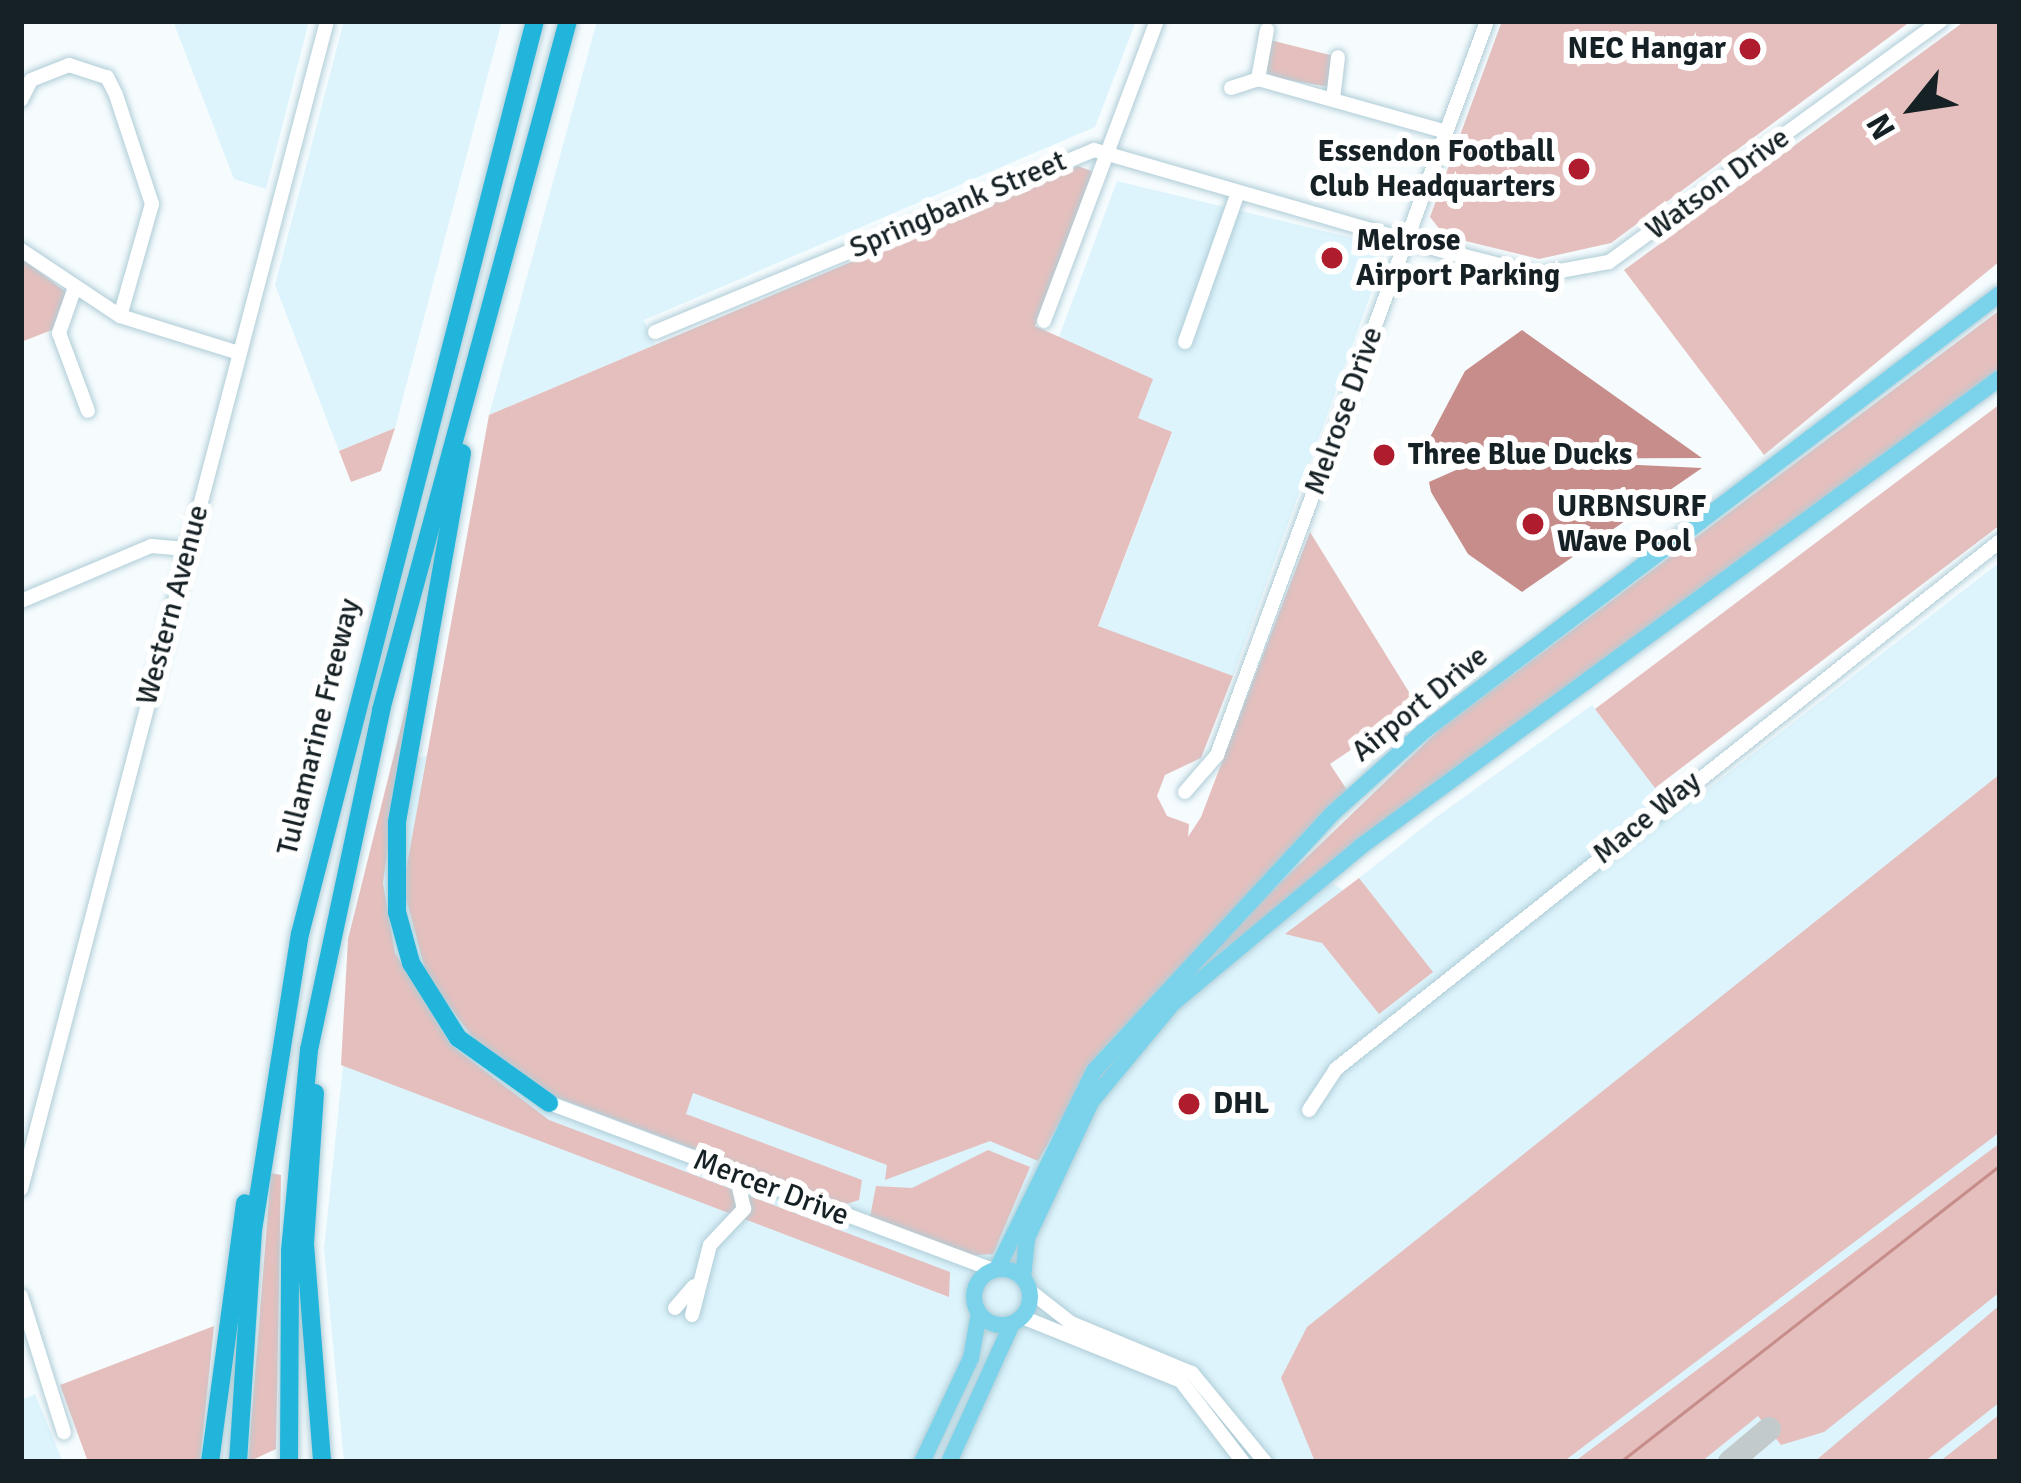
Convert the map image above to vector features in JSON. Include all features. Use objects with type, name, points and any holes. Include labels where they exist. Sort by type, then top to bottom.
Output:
[{"type":"highway","name":"Tullamarine Freeway","points":[[238,1462],[264,1142],[329,796],[535,21]]},
{"type":"highway","name":"Tullamarine Freeway","points":[[289,1462],[295,1166],[340,892],[568,21]]},
{"type":"highway","points":[[477,359],[394,885],[411,963],[440,1016],[500,1076],[549,1103]]},
{"type":"highway","points":[[322,1462],[307,1185],[340,892]]},
{"type":"highway","points":[[210,1462],[236,1253],[264,1142]]},
{"type":"main road","name":"Airport Drive","points":[[979,1313],[974,1290],[995,1269],[1094,1071],[1334,812],[2000,295]]},
{"type":"main road","points":[[950,1462],[1017,1320],[1026,1284],[1027,1238],[1091,1102],[1173,1003],[1360,847],[2000,378]]},
{"type":"main road","points":[[995,1269],[1026,1284]]},
{"type":"main road","points":[[922,1462],[971,1358],[979,1313],[1017,1320]]},
{"type":"street","name":"Western Avenue","points":[[21,1189],[327,21]]},
{"type":"street","points":[[1044,321],[1157,21]]},
{"type":"street","name":"Melrose Drive","points":[[1185,792],[1217,754],[1487,21]]},
{"type":"street","name":"Watson Drive","points":[[1406,241],[1555,275],[1609,262],[1941,21]]},
{"type":"street","points":[[1258,79],[1267,29]]},
{"type":"street","points":[[1333,99],[1338,57]]},
{"type":"street","points":[[21,100],[31,80],[69,65],[107,77],[116,95],[152,204],[120,316]]},
{"type":"street","points":[[1231,88],[1258,79],[1446,132]]},
{"type":"street","name":"Springbank Street","points":[[655,332],[1076,155],[1108,156],[1406,241]]},
{"type":"street","points":[[1185,342],[1237,196]]},
{"type":"street","points":[[21,250],[74,290],[120,316],[239,353]]},
{"type":"street","points":[[74,290],[59,333],[88,411]]},
{"type":"street","name":"Mace Way","points":[[1309,1110],[1336,1069],[2000,541]]},
{"type":"street","points":[[21,602],[152,546],[186,548]]},
{"type":"street","name":"Mercer Drive","points":[[549,1103],[995,1269]]},
{"type":"street","points":[[692,1315],[714,1238],[744,1209],[736,1175]]},
{"type":"street","points":[[675,1308],[700,1276]]},
{"type":"street","points":[[1026,1284],[1071,1322],[1192,1373],[1265,1462]]},
{"type":"street","points":[[21,1297],[64,1432]]},
{"type":"street","points":[[1017,1320],[1181,1382],[1244,1462]]},
{"type":"shaded area","points":[[173,21],[309,21],[266,189],[234,179]]},
{"type":"shaded area","points":[[344,21],[502,21],[395,428],[339,451],[275,285]]},
{"type":"shaded area","points":[[597,21],[1136,21],[1095,127],[644,320],[655,345],[489,415]]},
{"type":"shaded area","name":"Essendon Football Club Headquarters","points":[[1502,21],[1911,21],[1611,243],[1539,259],[1445,236],[1430,217]]},
{"type":"shaded area","points":[[1965,21],[2000,21],[2000,261],[1764,455],[1624,270]]},
{"type":"shaded area","points":[[1270,40],[1334,56],[1329,87],[1265,76]]},
{"type":"shaded area","points":[[1078,166],[1094,172],[1035,326],[1153,379],[1138,418],[1172,432],[1098,626],[1233,676],[1201,758],[1165,775],[1157,796],[1167,816],[1189,824],[1188,837],[1201,817],[1310,532],[1417,705],[1330,764],[1347,790],[1099,1053],[1038,1161],[990,1141],[885,1180],[887,1165],[693,1093],[686,1114],[862,1180],[859,1200],[843,1205],[537,1090],[488,1057],[427,977],[403,887],[489,415]]},
{"type":"shaded area","points":[[1117,181],[1369,242],[1384,257],[1233,676],[1098,627],[1172,433],[1137,418],[1152,379],[1059,337]]},
{"type":"shaded area","points":[[21,258],[66,292],[52,330],[21,342]]},
{"type":"shaded area","points":[[2000,310],[2000,368],[1170,989],[1440,729]]},
{"type":"shaded area","name":"URBNSURF Wave Pool","points":[[1522,330],[1702,458],[1475,459],[1428,441],[1465,371]]},
{"type":"shaded area","points":[[2000,404],[2000,525],[1655,788],[1595,709]]},
{"type":"shaded area","points":[[395,428],[381,471],[351,482],[339,451]]},
{"type":"shaded area","name":"URBNSURF Wave Pool","points":[[1474,462],[1702,468],[1522,592],[1468,554],[1431,492],[1429,482]]},
{"type":"shaded area","points":[[2000,562],[2000,1462],[344,1462],[324,1249],[356,941],[397,762],[436,754],[1129,815],[1201,842],[1215,806],[1353,897],[1432,973],[1359,878],[1435,818],[1592,705],[1677,813]]},
{"type":"shaded area","points":[[411,687],[383,883],[395,953],[451,1045],[549,1120],[950,1272],[949,1297],[341,1065],[348,939]]},
{"type":"shaded area","points":[[2000,774],[2000,1132],[1563,1462],[1315,1462],[1281,1378],[1307,1327]]},
{"type":"shaded area","points":[[1359,878],[1433,972],[1379,1014],[1322,943],[1285,934]]},
{"type":"shaded area","points":[[2000,1143],[2000,1292],[1824,1432],[1781,1445],[1758,1416],[1701,1462],[1574,1462]]},
{"type":"shaded area","points":[[988,1150],[1030,1167],[993,1254],[966,1256],[870,1217],[876,1186],[912,1188]]},
{"type":"shaded area","points":[[271,1173],[281,1175],[276,1449],[248,1462]]},
{"type":"shaded area","points":[[2000,1305],[2000,1402],[1924,1462],[1814,1462]]},
{"type":"shaded area","points":[[214,1326],[200,1462],[88,1462],[60,1385]]},
{"type":"shaded area","points":[[35,1394],[63,1462],[21,1462],[21,1400]]},
{"type":"shaded area","points":[[2000,1414],[2000,1462],[1939,1462]]},
{"type":"waterway","points":[[1620,1462],[2000,1165]]},
{"type":"taxiway","points":[[1730,1462],[1769,1429]]},
{"type":"place","name":"NEC Hangar","points":[[1750,49]]},
{"type":"place","name":"Essendon Football Club Headquarters","points":[[1579,169]]},
{"type":"place","name":"Melrose Airport Parking","points":[[1332,258]]},
{"type":"place","name":"Three Blue Ducks","points":[[1384,455]]},
{"type":"place","name":"URBNSURF Wave Pool","points":[[1533,524]]},
{"type":"place","name":"DHL","points":[[1189,1104]]}]
